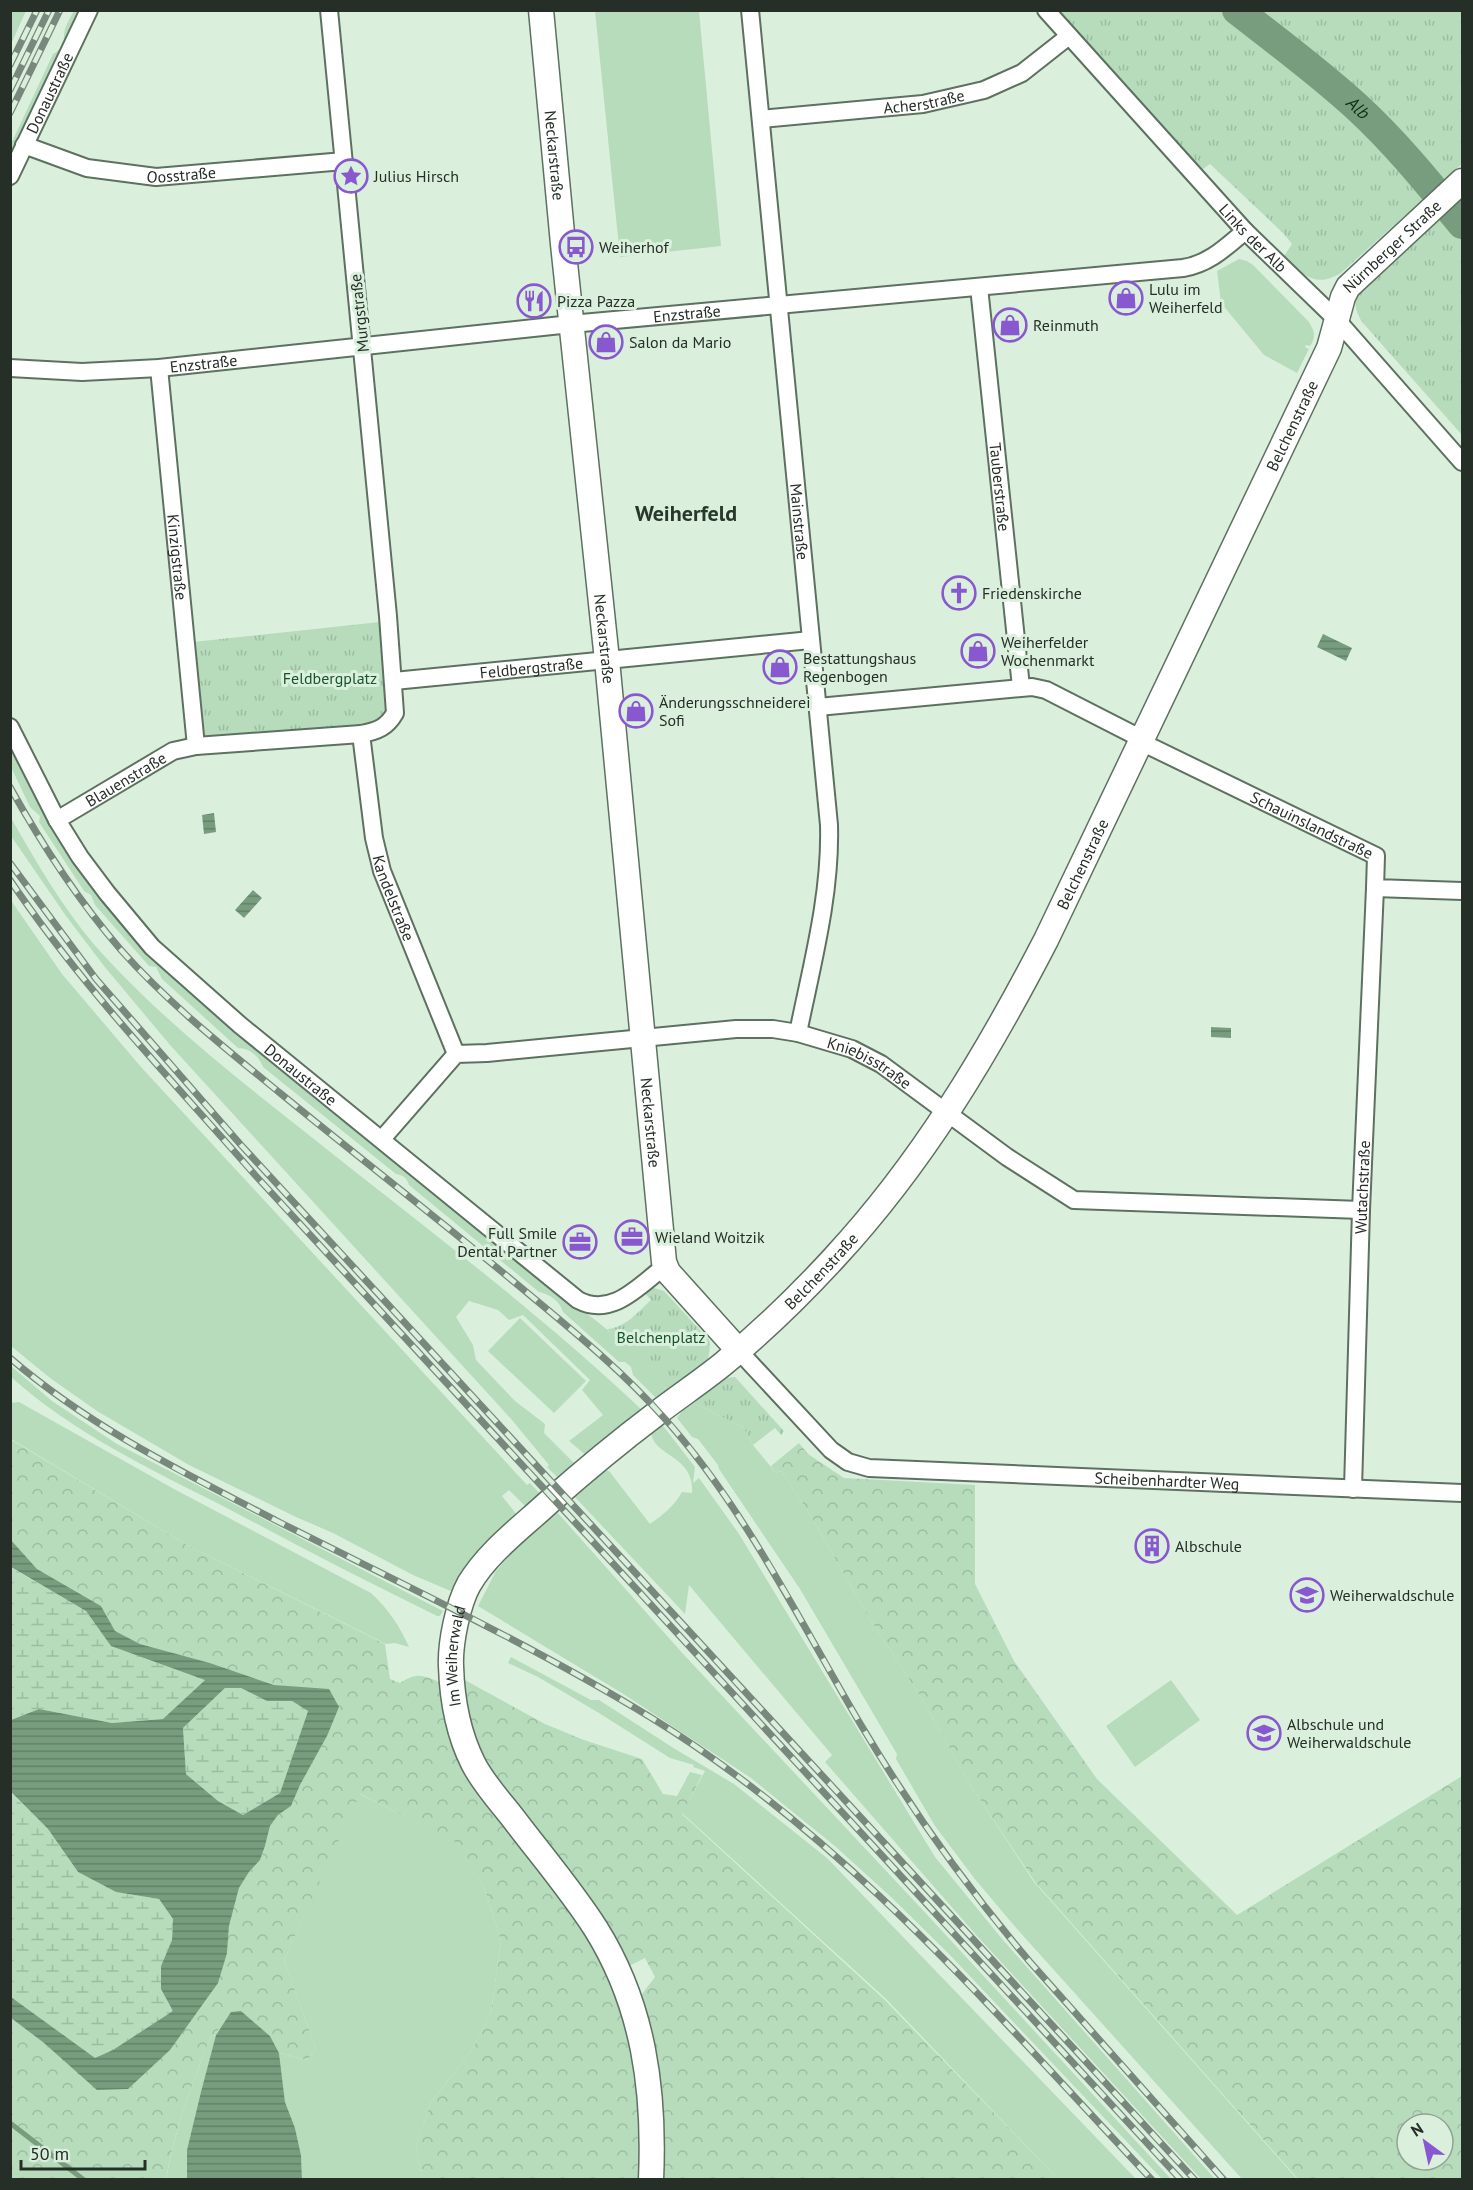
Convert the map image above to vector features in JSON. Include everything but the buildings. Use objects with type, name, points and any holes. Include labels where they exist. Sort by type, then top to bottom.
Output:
[{"type":"street","name":"Donaustraße","points":[[10,176],[89,10]]},
{"type":"street","name":"Murgstraße","points":[[329,10],[394,681]]},
{"type":"street","name":"Neckarstraße","points":[[541,10],[571,324],[607,660],[665,1266]]},
{"type":"street","name":"Mainstraße","points":[[750,10],[818,707],[830,855],[820,923],[798,1033]]},
{"type":"street","name":"Links der Alb","points":[[1046,10],[1245,231],[1337,320],[1462,462]]},
{"type":"street","name":"Acherstraße","points":[[761,120],[923,104],[974,93],[1022,73],[1069,36]]},
{"type":"street","name":"Oosstraße","points":[[24,145],[87,168],[156,177],[344,161]]},
{"type":"street","name":"Nürnberger Straße","points":[[1337,320],[1342,297],[1348,287],[1462,182]]},
{"type":"street","name":"Enzstraße","points":[[10,368],[82,372],[159,368],[571,324],[779,307],[1193,267],[1216,255],[1245,231]]},
{"type":"street","name":"Tauberstraße","points":[[979,288],[1021,687]]},
{"type":"street","name":"Belchenstraße","points":[[739,1351],[797,1296],[864,1224],[908,1169],[948,1113],[980,1060],[1025,981],[1309,391],[1329,348],[1337,320]]},
{"type":"street","name":"Kinzigstraße","points":[[159,368],[196,746]]},
{"type":"street","name":"Feldbergstraße","points":[[394,681],[811,640]]},
{"type":"street","points":[[196,746],[375,732],[388,725],[396,713],[394,681]]},
{"type":"street","name":"Schauinslandstraße","points":[[818,707],[1021,687],[1046,690],[1141,740],[1376,856],[1375,888]]},
{"type":"street","name":"Donaustraße","points":[[10,728],[57,820],[107,893],[152,947],[240,1026],[578,1300],[587,1305],[608,1306],[665,1266]]},
{"type":"street","name":"Kandelstraße","points":[[361,734],[374,838],[382,871],[456,1054]]},
{"type":"street","name":"Blauenstraße","points":[[57,820],[173,751],[196,746]]},
{"type":"street","points":[[1375,888],[1462,891]]},
{"type":"street","name":"Wutachstraße","points":[[1353,1489],[1375,888]]},
{"type":"street","name":"Kniebisstraße","points":[[456,1054],[736,1029],[773,1029],[798,1033],[836,1044],[881,1064],[1007,1157],[1074,1200],[1362,1210]]},
{"type":"street","points":[[382,1139],[456,1054]]},
{"type":"street","points":[[665,1266],[739,1351]]},
{"type":"street","name":"Scheibenhardter Weg","points":[[739,1351],[831,1450],[848,1462],[869,1468],[1462,1493]]},
{"type":"street","name":"Im Weiherwald","points":[[651,2180],[650,2087],[629,2000],[613,1960],[595,1928],[475,1766],[467,1749],[454,1705],[451,1662],[453,1638],[468,1586],[491,1557],[588,1468],[739,1351]]},
{"type":"green space","points":[[10,11],[26,11],[11,44]]},
{"type":"green space","points":[[74,11],[81,11],[11,157],[11,144],[53,54],[63,46],[65,29]]},
{"type":"green space","points":[[595,11],[699,11],[721,246],[620,257]]},
{"type":"green space","points":[[1058,11],[1462,11],[1462,164],[1341,273],[1323,280],[1310,277],[1303,274],[1284,256],[1292,244],[1283,233],[1210,164],[1199,172]]},
{"type":"green space","points":[[1462,193],[1462,435],[1363,323],[1356,310],[1355,294]]},
{"type":"green space","points":[[1239,259],[1253,265],[1311,325],[1314,339],[1310,346],[1305,347],[1309,349],[1297,373],[1264,355],[1221,303],[1217,271]]},
{"type":"green space","name":"Feldbergplatz","points":[[380,622],[387,711],[378,721],[358,727],[203,740],[193,642]]},
{"type":"green space","points":[[10,741],[121,920],[573,1305],[612,1334],[670,1393],[659,1401],[633,1375],[631,1367],[625,1362],[619,1362],[563,1312],[554,1299],[539,1292],[409,1185],[404,1177],[396,1174],[263,1067],[253,1053],[238,1048],[162,979],[156,967],[149,966],[95,905],[91,895],[84,891],[39,822],[40,816],[30,807],[11,767]]},
{"type":"green space","points":[[10,816],[44,873],[81,928],[110,962],[156,1008],[254,1092],[520,1303],[644,1412],[588,1457],[569,1441],[603,1415],[582,1390],[590,1380],[523,1315],[509,1320],[498,1310],[469,1301],[456,1317],[473,1345],[476,1360],[515,1401],[545,1424],[544,1433],[576,1465],[560,1480],[547,1467],[549,1465],[512,1420],[170,1045],[104,966],[66,916],[11,836]]},
{"type":"green space","points":[[10,899],[62,974],[141,1067],[527,1485],[530,1483],[541,1495],[527,1508],[509,1490],[502,1496],[518,1516],[453,1592],[413,1575],[333,1533],[189,1465],[97,1411],[50,1378],[11,1346]]},
{"type":"green space","name":"Belchenplatz","points":[[647,1286],[664,1291],[709,1340],[710,1350],[704,1365],[670,1393],[607,1329],[625,1323],[651,1300],[642,1290]]},
{"type":"green space","points":[[520,1318],[586,1381],[554,1413],[488,1351]]},
{"type":"green space","points":[[11,1366],[52,1401],[117,1444],[443,1611],[440,1616],[437,1616],[112,1448],[35,1397],[11,1377]]},
{"type":"green space","points":[[735,1377],[784,1431],[781,1435],[775,1428],[753,1445],[743,1427],[689,1401],[725,1378]]},
{"type":"green space","points":[[689,1401],[743,1427],[753,1445],[776,1473],[781,1471],[806,1508],[868,1616],[920,1696],[971,1786],[1034,1882],[1297,2179],[1242,2179],[974,1878],[935,1826],[896,1759],[897,1754],[800,1589],[718,1465],[698,1439],[692,1437],[677,1418]]},
{"type":"green space","points":[[19,1402],[174,1489],[371,1593],[393,1618],[409,1647],[395,1643],[386,1644],[187,1545],[11,1439],[11,1403]]},
{"type":"green space","points":[[660,1422],[695,1467],[693,1483],[699,1478],[739,1534],[935,1857],[1003,1940],[1215,2179],[1201,2179],[977,1936],[825,1762],[832,1755],[689,1585],[685,1614],[573,1495],[604,1470],[609,1471],[650,1524],[668,1510],[682,1492],[692,1493],[687,1470],[652,1438],[651,1429]]},
{"type":"green space","points":[[10,1439],[187,1545],[385,1644],[390,1679],[400,1683],[411,1677],[420,1676],[441,1683],[449,1724],[585,1926],[615,1984],[639,2069],[641,2179],[422,2179],[416,2146],[431,2102],[472,2050],[491,2012],[501,1941],[484,1887],[454,1841],[360,1794],[284,1960],[316,2049],[307,2060],[279,2053],[270,2036],[241,2011],[219,2029],[216,2035],[211,2036],[179,2124],[166,2179],[11,2179],[11,2018],[44,2043],[227,1953],[229,1926],[239,1888],[260,1860],[270,1826],[278,1815],[291,1806],[327,1736],[297,1688],[274,1685],[210,1663],[140,1644],[114,1631],[101,1606],[37,1569],[11,1540]]},
{"type":"green space","points":[[799,1443],[808,1454],[844,1478],[975,1485],[975,1584],[1014,1661],[1097,1779],[1237,1915],[1462,1776],[1462,2179],[1298,2179],[1035,1882],[971,1786],[920,1696],[868,1616],[806,1508],[781,1471],[776,1473],[771,1466]]},
{"type":"green space","points":[[556,1511],[685,1656],[1171,2179],[1162,2179],[948,1953],[836,1847],[751,1778],[625,1695],[478,1606],[496,1571],[514,1550]]},
{"type":"green space","points":[[10,1567],[86,1611],[112,1646],[206,1679],[164,1719],[112,1723],[39,1709],[11,1720]]},
{"type":"green space","points":[[511,1657],[591,1700],[599,1700],[734,1784],[827,1858],[1136,2179],[1058,2179],[886,1999],[682,1813],[705,1771],[670,1758],[538,1677],[508,1663]]},
{"type":"green space","points":[[463,1679],[545,1724],[584,1740],[642,1759],[663,1794],[677,1796],[690,1772],[702,1775],[682,1814],[885,2000],[1058,2179],[661,2179],[639,1998],[655,1977],[645,1958],[629,1966],[605,1920],[503,1794],[478,1753],[468,1727]]},
{"type":"green space","points":[[1171,1680],[1200,1720],[1135,1767],[1106,1726]]},
{"type":"green space","points":[[225,1688],[241,1688],[267,1701],[292,1701],[308,1711],[280,1793],[243,1815],[218,1801],[186,1774],[183,1728]]},
{"type":"green space","points":[[10,1792],[48,1829],[78,1872],[116,1892],[159,1899],[173,1919],[172,1940],[161,1966],[161,1989],[173,2011],[113,2050],[95,2058],[11,1997]]},
{"type":"green space","points":[[359,1794],[454,1840],[484,1887],[501,1941],[491,2012],[472,2050],[431,2102],[416,2146],[422,2179],[302,2179],[301,2155],[295,2128],[285,2102],[279,2053],[307,2060],[316,2049],[284,1960]]},
{"type":"green space","points":[[216,2035],[187,2150],[187,2179],[166,2180],[169,2161],[185,2106],[211,2036]]},
{"type":"shaded area","points":[[1323,634],[1352,648],[1346,661],[1317,647]]},
{"type":"shaded area","points":[[214,813],[216,832],[204,834],[202,815]]},
{"type":"shaded area","points":[[253,890],[262,898],[244,918],[235,910]]},
{"type":"shaded area","points":[[1211,1027],[1231,1028],[1231,1038],[1211,1037]]},
{"type":"shaded area","points":[[11,1540],[37,1569],[101,1606],[115,1631],[140,1644],[210,1663],[274,1685],[329,1689],[339,1707],[327,1736],[291,1806],[278,1815],[270,1826],[260,1860],[239,1888],[229,1926],[227,1953],[218,1983],[170,2050],[128,2089],[97,2090],[44,2043],[11,2018],[11,1997],[95,2058],[113,2050],[173,2011],[161,1989],[161,1966],[172,1940],[173,1919],[159,1899],[116,1892],[78,1872],[48,1829],[11,1792],[11,1720],[39,1709],[112,1723],[163,1719],[205,1680],[111,1646],[86,1611],[11,1567]],"holes":[[[225,1688],[241,1688],[267,1701],[292,1701],[308,1711],[280,1793],[243,1815],[218,1801],[186,1774],[183,1728]]]},
{"type":"shaded area","points":[[241,2011],[270,2036],[279,2053],[285,2102],[295,2128],[301,2155],[302,2179],[187,2179],[187,2150],[216,2035],[231,2012]]},
{"type":"waterway","name":"Alb","points":[[1237,10],[1314,70],[1372,121],[1462,224]]},
{"type":"waterway","points":[[10,2123],[84,2180]]},
{"type":"railway","points":[[10,65],[37,10]]},
{"type":"railway","points":[[10,90],[49,10]]},
{"type":"railway","points":[[10,113],[60,10]]},
{"type":"railway","points":[[10,787],[75,892],[139,970],[198,1025],[573,1331],[630,1382],[665,1419],[694,1453],[746,1528],[880,1756],[962,1877],[1030,1962],[1224,2180]]},
{"type":"railway","points":[[10,863],[96,979],[241,1145],[1195,2180]]},
{"type":"railway","points":[[10,880],[97,995],[255,1175],[1181,2180]]},
{"type":"railway","points":[[10,1358],[72,1406],[173,1467],[559,1664],[650,1717],[721,1765],[789,1817],[854,1872],[916,1931],[1152,2180]]},
{"type":"place","name":"Julius Hirsch","points":[[351,176]]},
{"type":"place","name":"Weiherhof","points":[[576,247]]},
{"type":"place","name":"Lulu im Weiherfeld","points":[[1126,298]]},
{"type":"place","name":"Pizza Pazza","points":[[534,301]]},
{"type":"place","name":"Reinmuth","points":[[1010,325]]},
{"type":"place","name":"Salon da Mario","points":[[606,342]]},
{"type":"place","name":"Friedenskirche","points":[[959,593]]},
{"type":"place","name":"Weiherfelder Wochenmarkt","points":[[978,651]]},
{"type":"place","name":"Bestattungshaus Regenbogen","points":[[780,667]]},
{"type":"place","name":"Änderungsschneiderei Sofi","points":[[636,711]]},
{"type":"place","name":"Wieland Woitzik","points":[[632,1237]]},
{"type":"place","name":"Full Smile Dental Partner","points":[[580,1242]]},
{"type":"place","name":"Albschule","points":[[1152,1546]]},
{"type":"place","name":"Weiherwaldschule","points":[[1307,1595]]},
{"type":"place","name":"Albschule und Weiherwaldschule","points":[[1264,1733]]},
{"type":"district","name":"Weiherfeld","points":[[686,513]]}]
